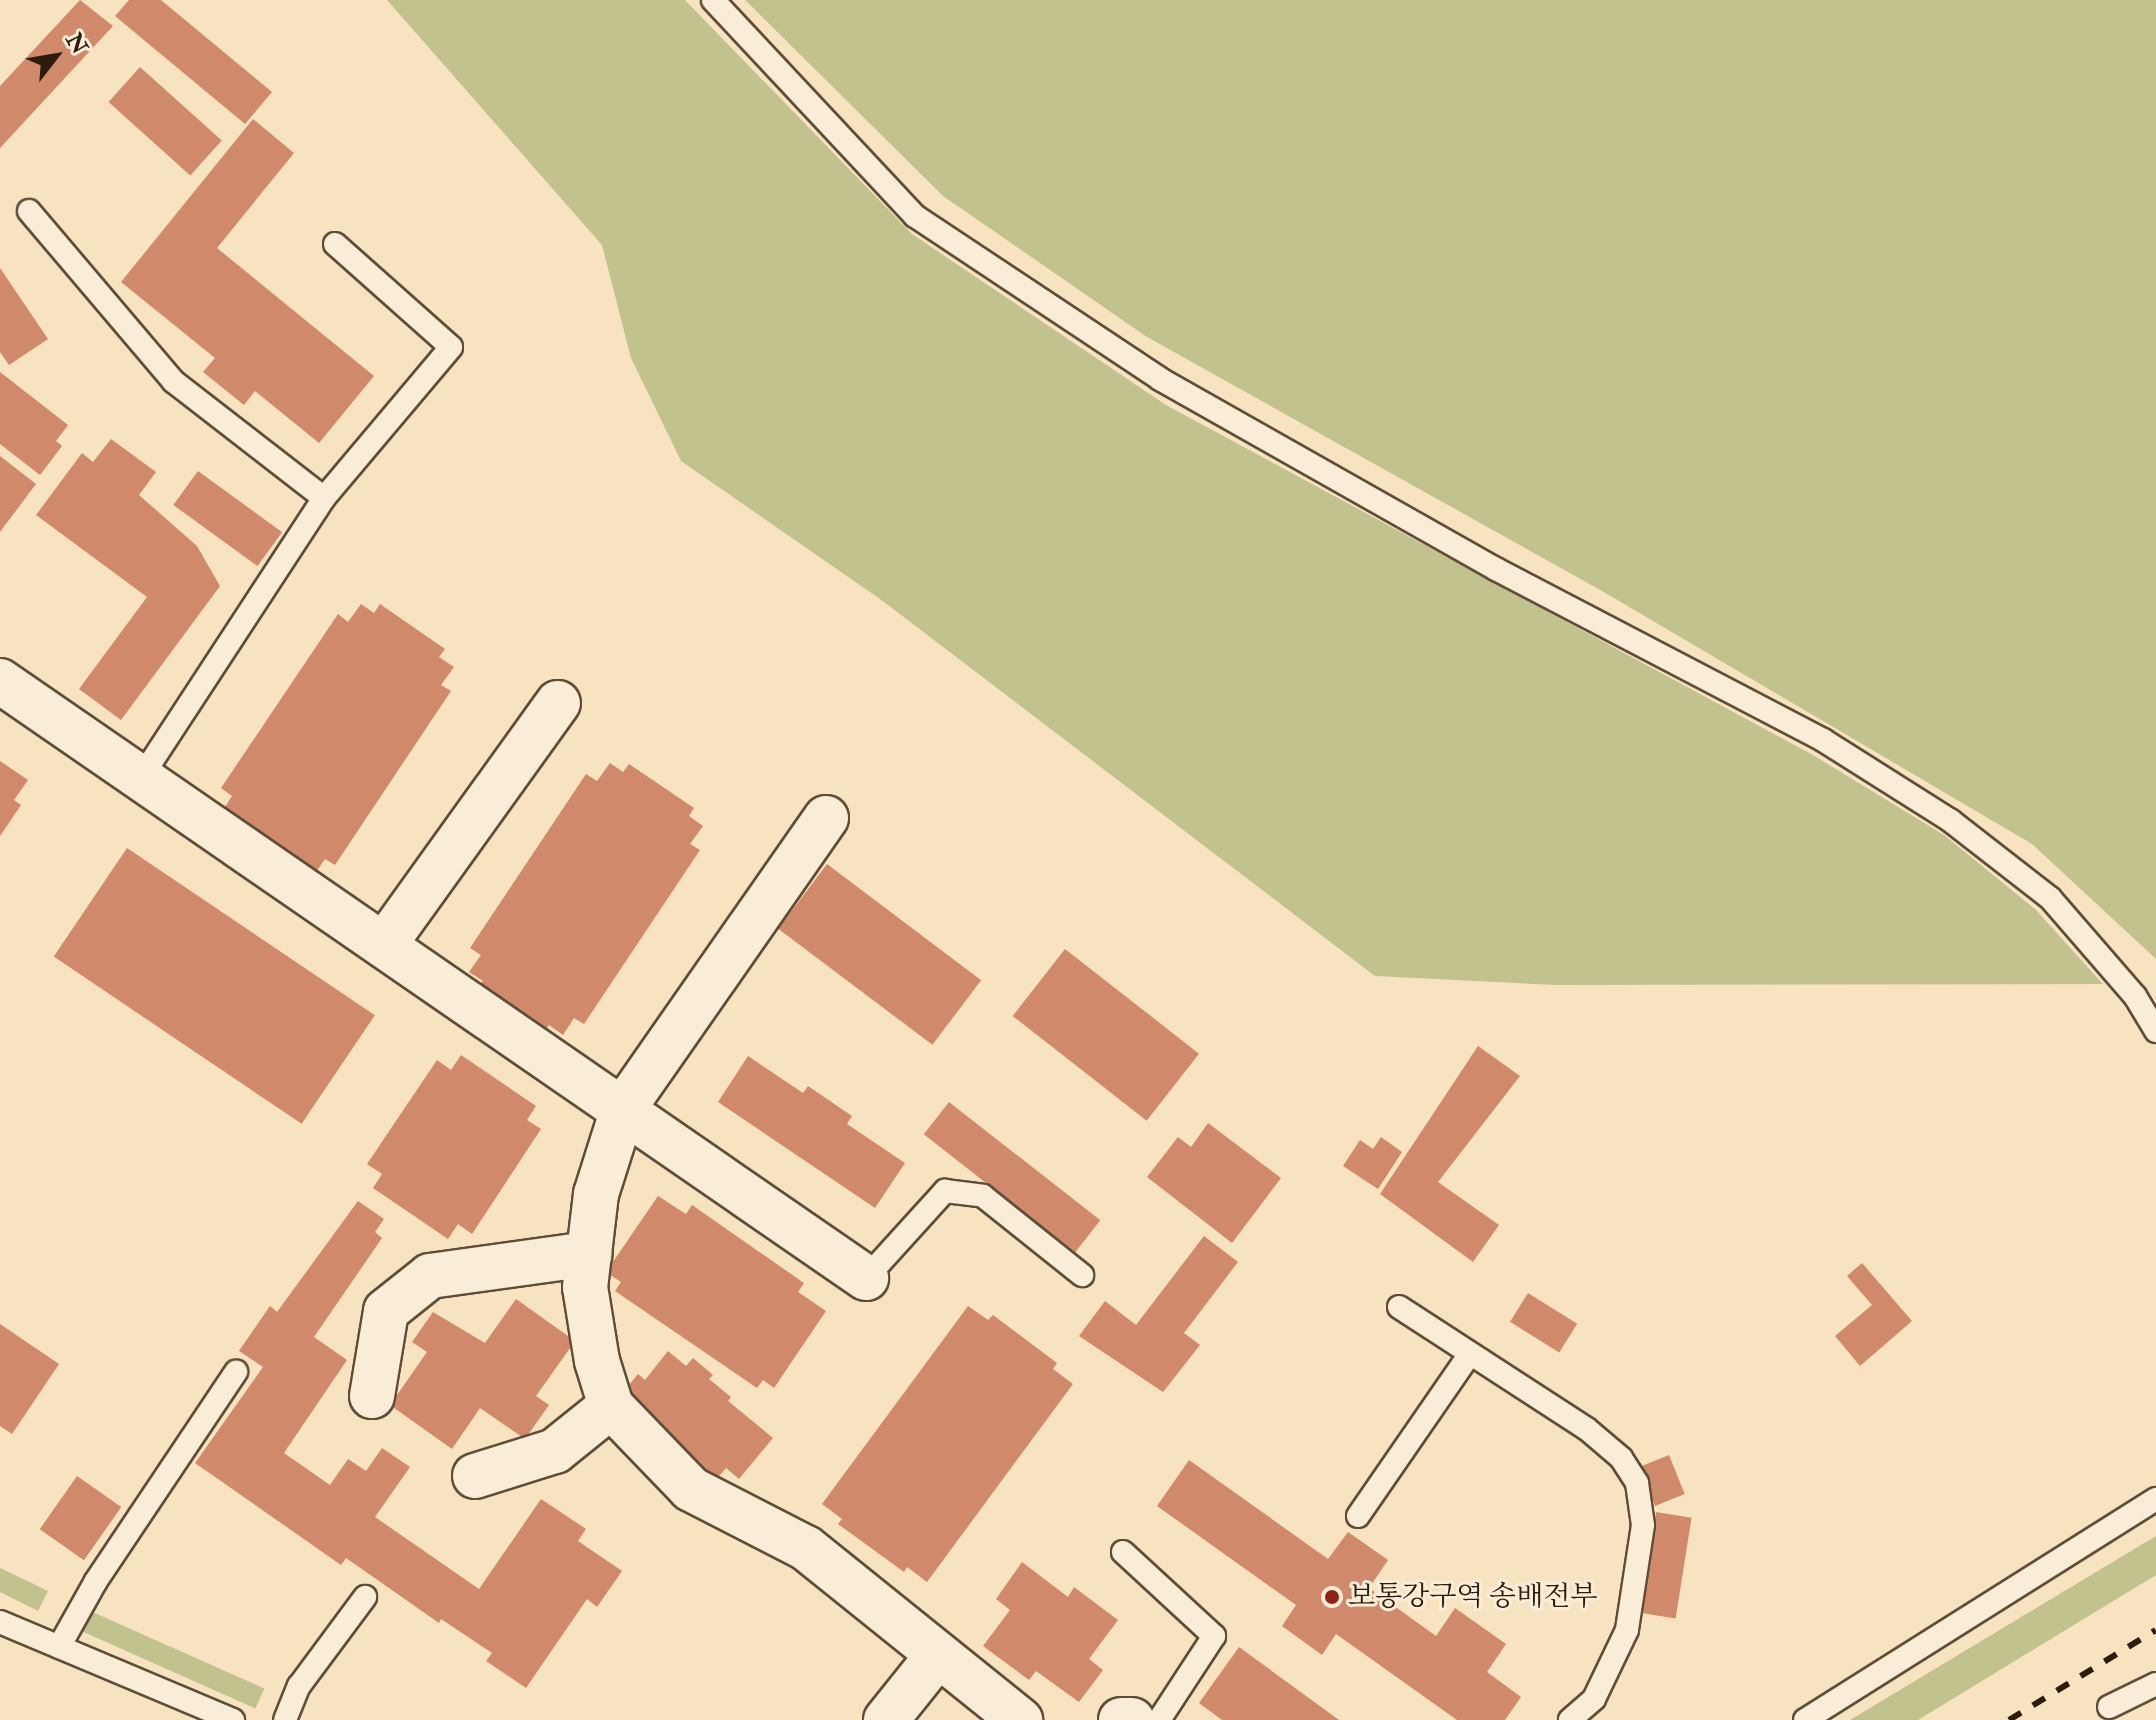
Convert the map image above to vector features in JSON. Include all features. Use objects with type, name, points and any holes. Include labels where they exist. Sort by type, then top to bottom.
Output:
[{"type":"street","points":[[0,681],[866,1278]]},
{"type":"street","points":[[384,945],[558,703]]},
{"type":"street","points":[[826,818],[623,1109],[596,1194],[589,1254],[588,1302],[597,1361],[611,1406],[691,1489],[806,1548],[1020,1720]]},
{"type":"street","points":[[372,1396],[386,1311],[430,1276],[589,1254]]},
{"type":"street","points":[[475,1476],[555,1451],[611,1406]]},
{"type":"street","points":[[886,1720],[938,1655]]},
{"type":"street","points":[[1121,1720],[1132,1720]]},
{"type":"lane","points":[[713,0],[915,216],[1160,379],[1496,569],[1823,740],[1951,821],[2050,898],[2135,996],[2156,1031]]},
{"type":"lane","points":[[29,211],[173,381],[324,498]]},
{"type":"lane","points":[[141,778],[324,498],[451,347],[335,244]]},
{"type":"lane","points":[[866,1278],[945,1191],[983,1196],[1082,1275]]},
{"type":"lane","points":[[1399,1307],[1587,1429],[1621,1458],[1637,1483],[1643,1525],[1627,1630],[1594,1699],[1570,1720]]},
{"type":"lane","points":[[1358,1516],[1469,1355]]},
{"type":"lane","points":[[59,1647],[96,1581],[236,1372]]},
{"type":"lane","points":[[1805,1720],[2156,1499]]},
{"type":"lane","points":[[1123,1552],[1214,1636],[1159,1720]]},
{"type":"lane","points":[[285,1720],[299,1686],[365,1597]]},
{"type":"lane","points":[[0,1622],[233,1720]]},
{"type":"lane","points":[[2109,1707],[2156,1684]]},
{"type":"green space","points":[[387,0],[685,0],[912,234],[1166,405],[1813,755],[1944,835],[2035,909],[2103,984],[1555,985],[1375,976],[880,599],[681,461],[631,358],[602,245]]},
{"type":"green space","points":[[745,0],[2156,0],[2156,959],[2032,844],[1602,591],[1147,337],[943,196]]},
{"type":"green space","points":[[2156,1536],[2156,1575],[1918,1720],[1850,1720]]},
{"type":"green space","points":[[0,1568],[48,1591],[38,1611],[0,1592]]},
{"type":"green space","points":[[88,1610],[264,1689],[255,1709],[79,1630]]},
{"type":"building","points":[[80,0],[113,26],[0,148],[0,86]]},
{"type":"building","points":[[129,0],[161,0],[272,92],[245,124],[115,16]]},
{"type":"building","points":[[140,67],[222,141],[190,176],[109,102]]},
{"type":"building","points":[[253,119],[294,153],[217,248],[374,376],[319,443],[255,391],[244,405],[203,372],[215,358],[121,282]]},
{"type":"building","points":[[0,268],[48,339],[9,365],[0,352]]},
{"type":"building","points":[[0,372],[68,425],[56,441],[62,446],[40,475],[0,444]]},
{"type":"building","points":[[111,439],[156,472],[139,495],[197,546],[220,586],[121,720],[79,689],[147,597],[36,515],[82,453],[93,462]]},
{"type":"building","points":[[0,456],[36,484],[0,532]]},
{"type":"building","points":[[198,471],[282,532],[257,566],[173,505]]},
{"type":"building","points":[[361,604],[374,613],[380,604],[445,649],[439,657],[454,667],[441,685],[451,691],[335,865],[325,859],[314,875],[221,813],[232,796],[221,788],[338,614],[348,622]]},
{"type":"building","points":[[0,761],[28,780],[14,800],[21,805],[0,836]]},
{"type":"building","points":[[610,763],[623,772],[629,764],[694,808],[689,816],[703,826],[690,844],[700,850],[584,1024],[574,1018],[563,1035],[549,1025],[544,1033],[478,988],[483,981],[469,972],[481,955],[470,948],[586,774],[597,781]]},
{"type":"building","points":[[127,848],[375,1015],[302,1124],[54,957]]},
{"type":"building","points":[[827,864],[981,980],[932,1045],[778,929]]},
{"type":"building","points":[[1065,949],[1199,1054],[1147,1121],[1013,1016]]},
{"type":"building","points":[[1478,1046],[1520,1076],[1438,1182],[1499,1225],[1473,1262],[1380,1194]]},
{"type":"building","points":[[461,1055],[536,1106],[527,1120],[541,1129],[472,1234],[458,1224],[448,1239],[373,1188],[382,1174],[367,1164],[437,1060],[451,1070]]},
{"type":"building","points":[[748,1056],[803,1093],[808,1086],[852,1116],[847,1124],[905,1163],[875,1208],[718,1102]]},
{"type":"building","points":[[949,1102],[1100,1220],[1075,1253],[924,1134]]},
{"type":"building","points":[[1208,1123],[1281,1178],[1232,1243],[1147,1177],[1178,1137],[1191,1147]]},
{"type":"building","points":[[1381,1137],[1402,1152],[1378,1189],[1343,1166],[1360,1140],[1373,1149]]},
{"type":"building","points":[[658,1196],[686,1214],[692,1205],[804,1283],[798,1292],[826,1311],[774,1388],[763,1380],[757,1388],[615,1291],[621,1282],[606,1272]]},
{"type":"building","points":[[358,1201],[384,1219],[375,1232],[382,1238],[314,1337],[347,1360],[284,1453],[330,1485],[348,1459],[366,1471],[382,1448],[410,1467],[375,1517],[479,1589],[541,1499],[586,1529],[578,1541],[622,1571],[597,1607],[587,1599],[526,1688],[486,1661],[492,1653],[441,1619],[439,1623],[346,1558],[341,1565],[195,1463],[263,1367],[239,1351],[270,1306],[277,1312]]},
{"type":"building","points":[[1204,1236],[1238,1262],[1184,1333],[1200,1345],[1163,1392],[1079,1336],[1105,1301],[1136,1325]]},
{"type":"building","points":[[1862,1263],[1912,1321],[1860,1366],[1835,1336],[1872,1305],[1847,1276]]},
{"type":"building","points":[[1528,1293],[1577,1324],[1559,1353],[1510,1322]]},
{"type":"building","points":[[516,1299],[575,1341],[536,1396],[549,1405],[525,1439],[480,1408],[452,1449],[390,1405],[427,1352],[412,1342],[433,1312],[485,1343]]},
{"type":"building","points":[[968,1306],[988,1320],[993,1315],[1057,1363],[1053,1369],[1073,1384],[927,1582],[907,1567],[904,1572],[838,1524],[842,1519],[822,1504]]},
{"type":"building","points":[[0,1324],[59,1364],[12,1434],[0,1426]]},
{"type":"building","points":[[668,1351],[686,1366],[693,1358],[713,1375],[709,1379],[731,1397],[728,1401],[773,1438],[739,1479],[726,1468],[714,1482],[620,1396],[638,1374],[645,1380]]},
{"type":"building","points":[[1669,1455],[1685,1494],[1655,1506],[1639,1467]]},
{"type":"building","name":"보통강구역 송배전부","points":[[1189,1460],[1328,1559],[1348,1532],[1388,1560],[1369,1588],[1436,1636],[1455,1608],[1506,1644],[1487,1672],[1521,1697],[1505,1720],[1457,1720],[1336,1634],[1322,1655],[1282,1626],[1296,1605],[1157,1506]]},
{"type":"building","points":[[77,1476],[121,1507],[84,1560],[40,1529]]},
{"type":"building","points":[[1656,1512],[1692,1518],[1676,1618],[1640,1613]]},
{"type":"building","points":[[1022,1562],[1068,1597],[1074,1587],[1118,1620],[1089,1659],[1103,1670],[1079,1702],[1036,1671],[1029,1680],[983,1646],[1010,1610],[996,1599]]},
{"type":"building","points":[[1239,1647],[1339,1720],[1222,1720],[1199,1703]]},
{"type":"railway","points":[[2009,1720],[2156,1630]]},
{"type":"place","name":"보통강구역 송배전부","points":[[1332,1597]]}]
